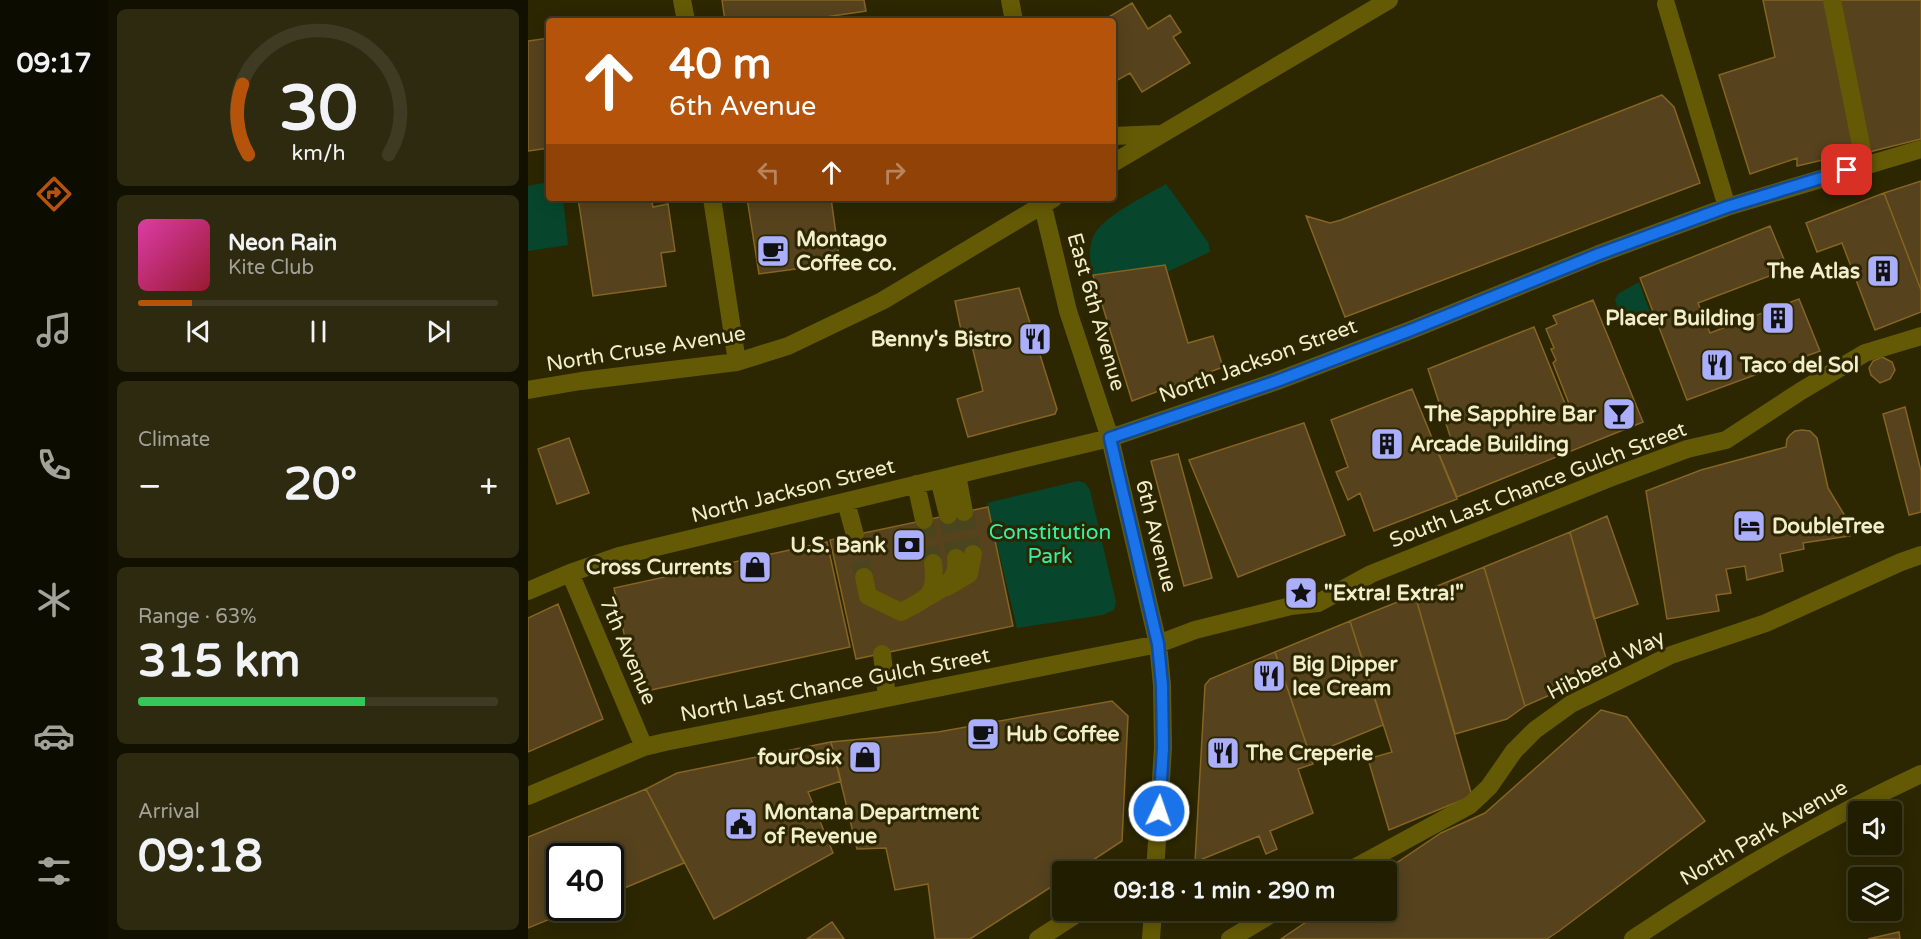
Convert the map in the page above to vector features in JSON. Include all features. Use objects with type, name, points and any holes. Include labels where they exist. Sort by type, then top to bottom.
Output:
[{"type":"street","points":[[682,0],[685,18]]},
{"type":"street","points":[[1010,0],[1013,18]]},
{"type":"street","points":[[1116,162],[1389,0]]},
{"type":"street","points":[[1832,0],[1865,165]]},
{"type":"street","points":[[1666,4],[1727,207]]},
{"type":"street","points":[[1116,136],[1162,134]]},
{"type":"street","name":"North Jackson Street","points":[[528,591],[619,556],[1110,438],[1277,381],[1599,254],[1727,207],[1921,149]]},
{"type":"street","points":[[712,201],[737,362]]},
{"type":"street","name":"North Cruse Avenue","points":[[528,390],[580,381],[737,362],[788,346],[882,300],[1044,201]]},
{"type":"street","name":"East 6th Avenue","points":[[1046,201],[1068,311],[1110,438]]},
{"type":"street","name":"South Last Chance Gulch Street","points":[[1158,644],[1195,630],[1290,606],[1318,603],[1371,574],[1615,476],[1687,449],[1726,440],[1865,353],[1921,336]]},
{"type":"street","name":"6th Avenue","points":[[1110,438],[1158,644],[1162,685],[1163,748],[1152,861]]},
{"type":"street","points":[[948,477],[956,514]]},
{"type":"street","points":[[916,484],[924,520]]},
{"type":"street","points":[[846,502],[855,535]]},
{"type":"street","name":"Hibberd Way","points":[[1367,861],[1470,805],[1489,787],[1514,751],[1535,730],[1571,704],[1671,656],[1766,623],[1921,555]]},
{"type":"street","points":[[864,577],[868,596],[901,612],[947,586],[964,556]]},
{"type":"street","points":[[927,598],[935,582],[933,563]]},
{"type":"street","name":"7th Avenue","points":[[570,573],[645,747]]},
{"type":"street","name":"North Last Chance Gulch Street","points":[[528,796],[645,747],[1158,644]]},
{"type":"street","points":[[882,654],[887,697]]},
{"type":"street","name":"North Park Avenue","points":[[1633,939],[1791,839],[1921,774]]},
{"type":"street","points":[[1038,939],[1066,921]]},
{"type":"street","points":[[1151,939],[1152,921]]},
{"type":"street","points":[[1230,939],[1260,921]]},
{"type":"green space","points":[[546,183],[546,201],[563,201],[568,245],[528,251],[528,186]]},
{"type":"green space","points":[[1166,184],[1208,242],[1210,252],[1167,272],[1165,265],[1093,275],[1090,246],[1098,229],[1125,207]]},
{"type":"green space","points":[[1639,282],[1654,323],[1645,324],[1619,312],[1615,300],[1618,294]]},
{"type":"green space","name":"Constitution Park","points":[[1078,481],[1085,483],[1090,490],[1116,602],[1114,610],[1103,615],[1017,628],[987,503]]},
{"type":"building","points":[[722,0],[864,0],[866,11],[818,18],[725,18]]},
{"type":"building","points":[[1763,0],[1829,0],[1857,152],[1797,166],[1797,158],[1750,174],[1719,75],[1775,57]]},
{"type":"building","points":[[1838,0],[1921,0],[1921,139],[1869,152]]},
{"type":"building","points":[[1132,3],[1148,29],[1170,15],[1181,32],[1173,37],[1190,63],[1142,92],[1130,73],[1116,81],[1116,18],[1107,18]]},
{"type":"building","points":[[546,38],[546,148],[528,151],[528,41]]},
{"type":"building","points":[[1662,95],[1674,107],[1700,183],[1345,317],[1306,216],[1330,223],[1341,220]]},
{"type":"building","points":[[1921,181],[1921,290],[1884,193]]},
{"type":"building","name":"The Atlas","points":[[1884,193],[1921,290],[1921,312],[1875,330],[1842,243],[1817,252],[1806,223]]},
{"type":"building","points":[[578,201],[652,201],[653,207],[668,204],[675,251],[661,253],[666,286],[593,296]]},
{"type":"building","points":[[747,201],[831,201],[840,263],[759,274]]},
{"type":"building","name":"Placer Building","points":[[1770,226],[1788,269],[1698,303],[1710,333],[1799,299],[1820,351],[1687,400],[1640,278]]},
{"type":"building","points":[[1165,265],[1188,343],[1213,336],[1223,367],[1132,401],[1093,275]]},
{"type":"building","points":[[1019,288],[1057,409],[1055,414],[968,437],[957,399],[983,391],[970,338],[963,340],[955,301]]},
{"type":"building","points":[[1593,300],[1643,422],[1457,497],[1439,454],[1454,448],[1428,369],[1534,327],[1570,416],[1573,414],[1553,363],[1556,360],[1551,349],[1554,348],[1546,329],[1557,324],[1553,316]]},
{"type":"building","points":[[1882,357],[1892,362],[1895,370],[1890,379],[1880,383],[1871,375],[1869,368],[1873,361]]},
{"type":"building","name":"Arcade Building","points":[[1412,389],[1457,499],[1374,531],[1360,493],[1348,500],[1336,472],[1348,467],[1331,420]]},
{"type":"building","points":[[1905,407],[1921,471],[1921,512],[1909,515],[1883,414]]},
{"type":"building","points":[[1304,423],[1345,535],[1238,577],[1189,460]]},
{"type":"building","name":"DoubleTree","points":[[1802,430],[1810,431],[1817,438],[1828,488],[1845,516],[1850,536],[1803,543],[1804,549],[1780,554],[1783,571],[1747,580],[1745,566],[1726,569],[1731,593],[1716,595],[1719,611],[1667,619],[1646,491],[1701,470],[1786,447],[1790,435]]},
{"type":"building","points":[[569,438],[589,493],[557,504],[538,449]]},
{"type":"building","points":[[1178,454],[1212,578],[1184,586],[1151,461]]},
{"type":"building","points":[[988,507],[1013,626],[856,659],[830,540]]},
{"type":"building","points":[[1607,516],[1638,604],[1594,619],[1570,532]]},
{"type":"building","points":[[1570,532],[1609,669],[1525,706],[1484,567]]},
{"type":"building","points":[[827,542],[850,647],[637,693],[614,588]]},
{"type":"building","points":[[1484,567],[1525,706],[1507,719],[1455,734],[1415,595]]},
{"type":"building","points":[[1415,595],[1472,796],[1389,830],[1368,759],[1392,752],[1350,621]]},
{"type":"building","points":[[558,604],[603,719],[528,752],[528,618]]},
{"type":"building","points":[[1350,621],[1383,725],[1310,755],[1275,652]]},
{"type":"building","points":[[1275,652],[1313,764],[1298,769],[1313,813],[1270,831],[1277,849],[1266,854],[1259,836],[1195,861],[1205,685],[1210,679]]},
{"type":"building","points":[[1112,701],[1128,716],[1122,841],[1092,861],[1052,861],[1052,886],[970,939],[935,939],[928,884],[895,890],[886,848],[857,849],[831,742],[938,732]]},
{"type":"building","points":[[1601,710],[1627,717],[1705,821],[1547,939],[1281,939],[1308,921],[1397,921],[1397,863],[1441,833],[1485,813]]},
{"type":"building","points":[[831,742],[841,781],[808,792],[833,853],[714,919],[646,789],[677,773]]},
{"type":"building","points":[[646,789],[684,863],[624,888],[624,843],[546,843],[546,921],[528,928],[528,837]]},
{"type":"building","points":[[832,922],[844,939],[807,939]]},
{"type":"building","points":[[1899,932],[1900,939],[1868,939]]},
{"type":"tunnel","points":[[964,512],[973,554]]},
{"type":"tunnel","points":[[948,515],[956,558]]},
{"type":"tunnel","points":[[924,520],[933,563]]},
{"type":"tunnel","points":[[855,535],[864,577]]},
{"type":"place","name":"Montago Coffee co.","points":[[773,251]]},
{"type":"place","name":"The Atlas","points":[[1883,271]]},
{"type":"place","name":"Placer Building","points":[[1778,318]]},
{"type":"place","name":"Benny's Bistro","points":[[1035,339]]},
{"type":"place","name":"Taco del Sol","points":[[1717,365]]},
{"type":"place","name":"The Sapphire Bar","points":[[1619,414]]},
{"type":"place","name":"Arcade Building","points":[[1387,444]]},
{"type":"place","name":"DoubleTree","points":[[1749,526]]},
{"type":"place","name":"U.S. Bank","points":[[909,545]]},
{"type":"place","name":"Cross Currents","points":[[755,567]]},
{"type":"place","name":"\"Extra! Extra!\"","points":[[1301,593]]},
{"type":"place","name":"Big Dipper Ice Cream","points":[[1269,676]]},
{"type":"place","name":"Hub Coffee","points":[[983,734]]},
{"type":"place","name":"The Creperie","points":[[1223,753]]},
{"type":"place","name":"fourOsix","points":[[865,757]]},
{"type":"place","name":"Montana Department of Revenue","points":[[741,824]]},
{"type":"route","points":[[1159,811],[1163,748],[1162,685],[1158,644],[1110,438],[1277,381],[1599,254],[1727,207],[1847,170]]}]
